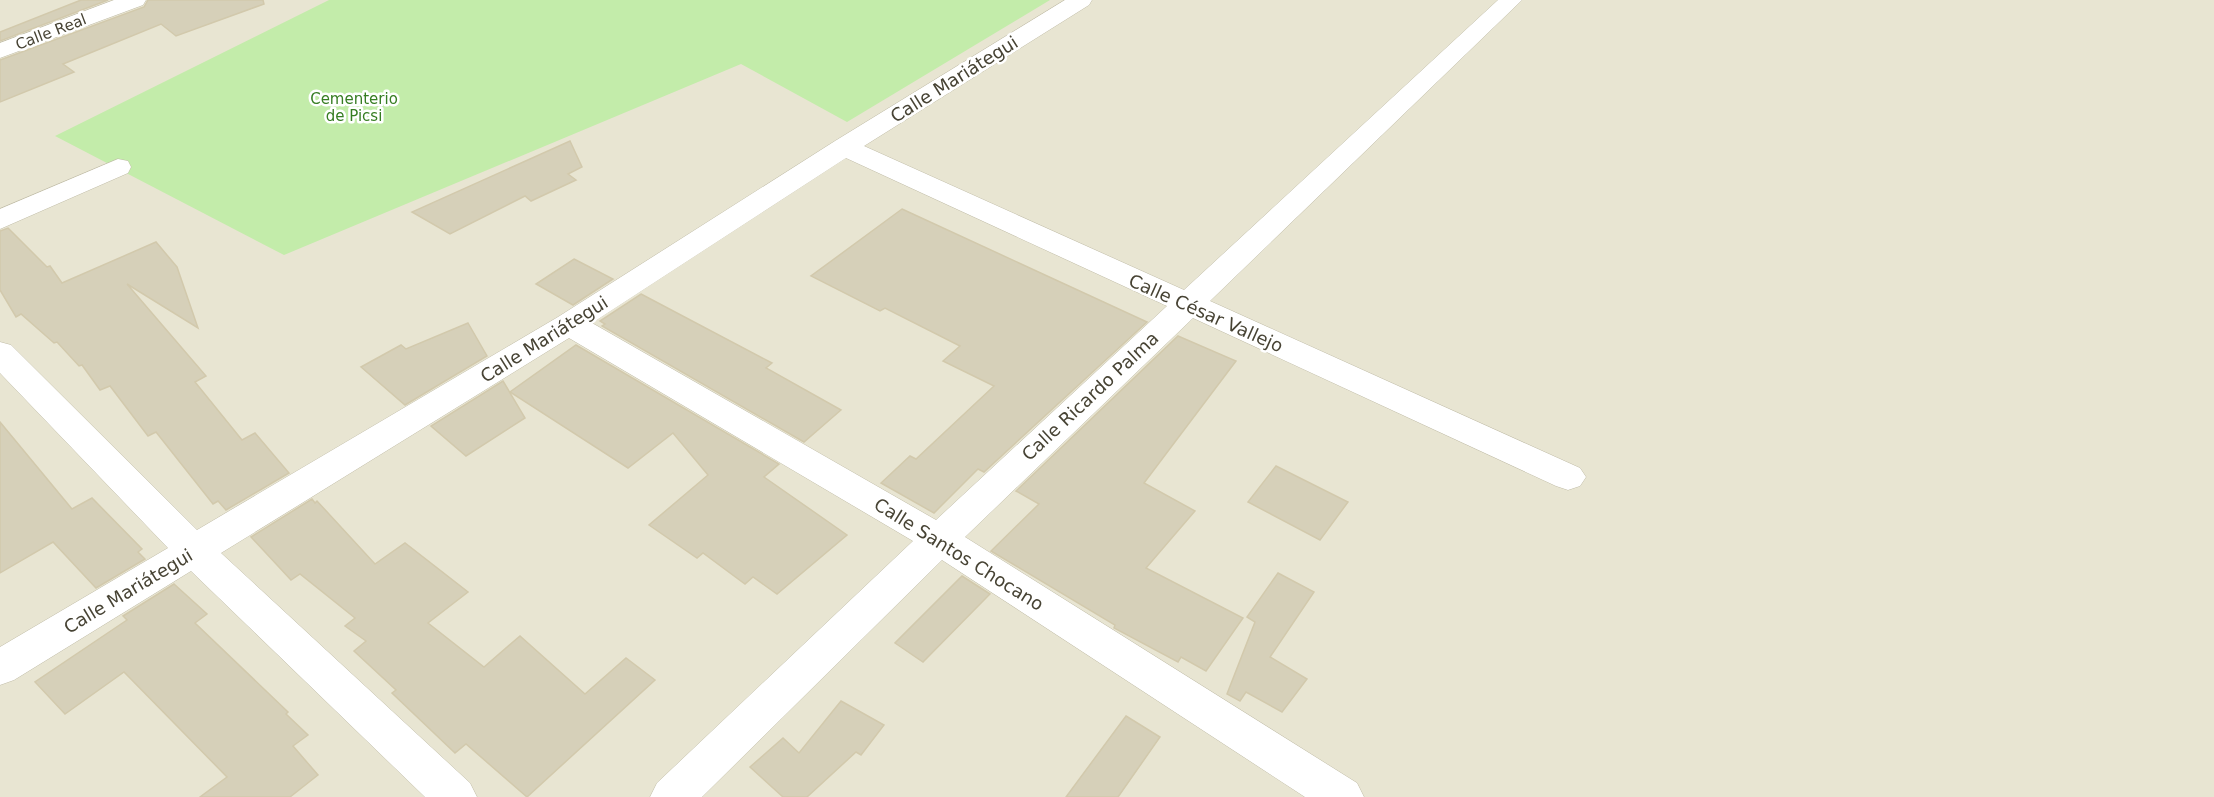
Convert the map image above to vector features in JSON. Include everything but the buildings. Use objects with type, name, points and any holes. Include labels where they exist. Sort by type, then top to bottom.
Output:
[{"type":"street","name":"Calle Real","points":[[0,51],[135,0]]},
{"type":"street","name":"Calle Mariátegui","points":[[0,668],[569,324],[844,147],[1081,0]]},
{"type":"street","name":"Calle Ricardo Palma","points":[[672,797],[939,539],[1511,0]]},
{"type":"street","name":"Calle César Vallejo","points":[[844,147],[1569,477]]},
{"type":"street","points":[[0,220],[118,167]]},
{"type":"street","name":"Calle Santos Chocano","points":[[569,324],[939,539],[1342,797]]},
{"type":"street","points":[[0,353],[194,551],[455,797]]},
{"type":"shaded area","points":[[0,0],[2214,0],[2214,797],[0,797]]},
{"type":"green space","name":"Cementerio de Picsi","points":[[329,0],[1050,0],[847,122],[741,64],[284,255],[55,136]]}]
